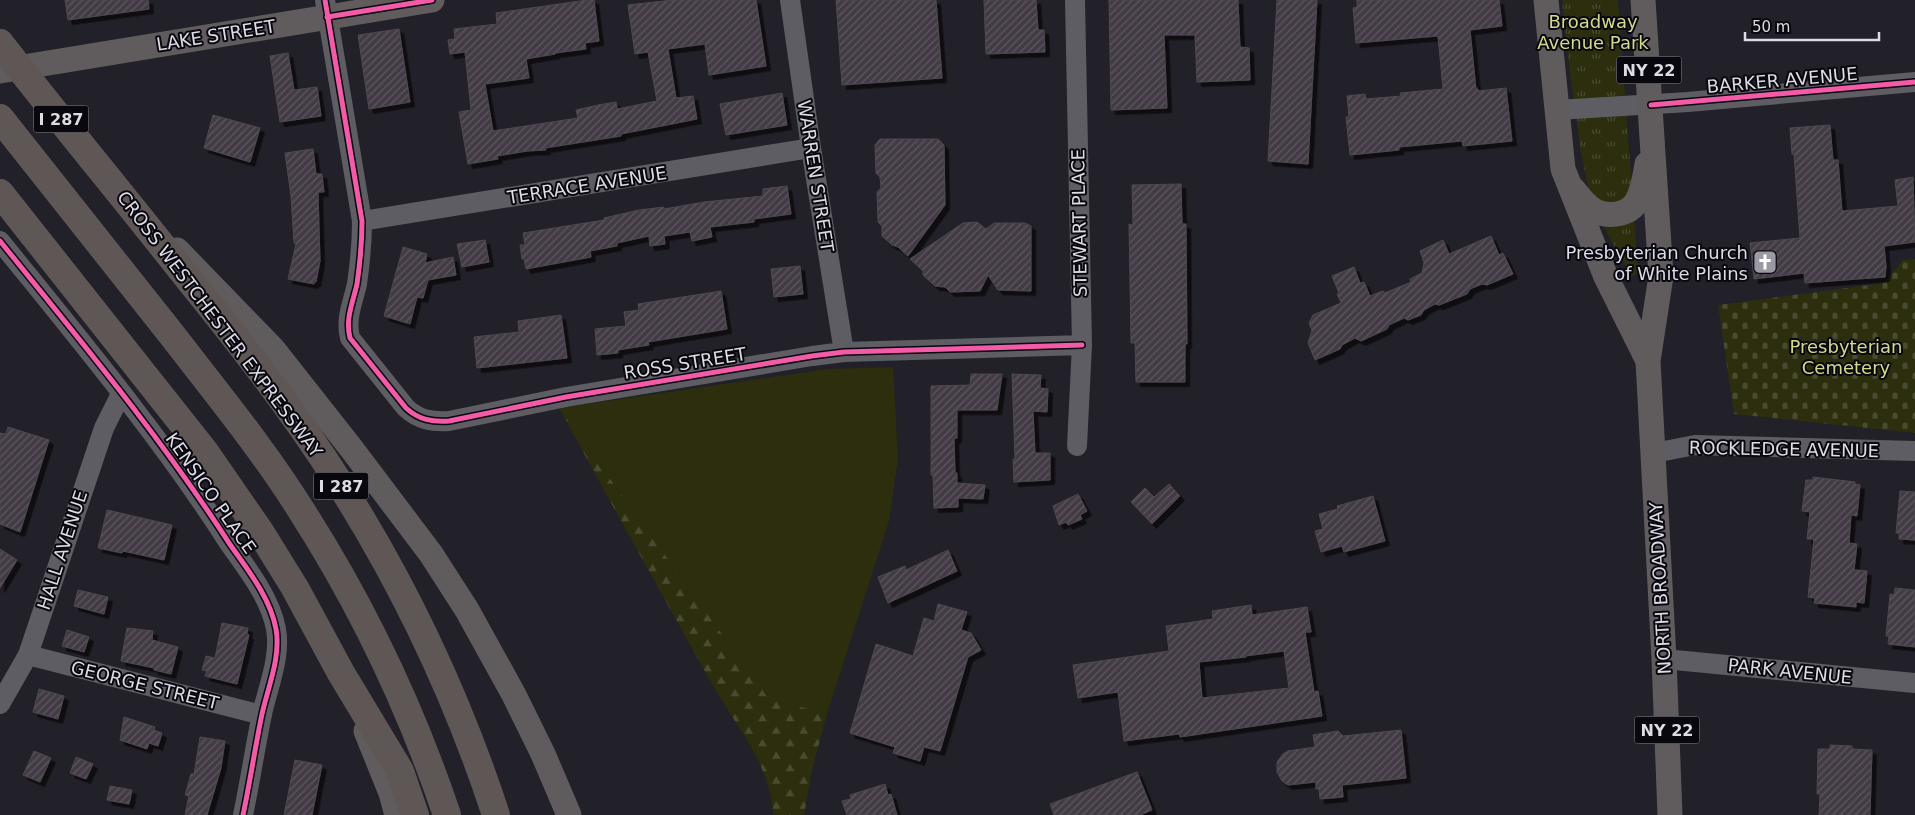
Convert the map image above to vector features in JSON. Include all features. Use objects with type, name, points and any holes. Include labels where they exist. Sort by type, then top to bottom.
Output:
[{"type":"highway","name":"CROSS WESTCHESTER EXPRESSWAY","points":[[0,43],[263,375],[302,428],[359,516],[406,599],[435,658],[462,720],[496,815]]},
{"type":"highway","name":"I 287","points":[[0,118],[224,402],[263,454],[300,509],[360,612],[393,677],[447,815]]},
{"type":"highway","points":[[0,193],[151,383],[224,479],[261,533],[295,588],[340,674],[400,771],[415,815]]},
{"type":"main road","name":"LAKE STREET","points":[[0,71],[99,55],[326,9],[432,0]]},
{"type":"main road","name":"NORTH BROADWAY","points":[[1546,0],[1563,169],[1606,277],[1648,361]]},
{"type":"main road","name":"NORTH BROADWAY","points":[[1642,2],[1662,276],[1648,361],[1654,453],[1670,815]]},
{"type":"main road","points":[[1563,169],[1572,188],[1592,209],[1617,214],[1627,212],[1636,203],[1640,194],[1653,140]]},
{"type":"main road","points":[[121,195],[204,275],[273,349],[431,554],[482,636],[514,695],[543,754],[569,815]]},
{"type":"main road","points":[[340,674],[367,732],[397,815]]},
{"type":"street","name":"WARREN STREET","points":[[790,0],[811,148],[844,352]]},
{"type":"street","name":"STEWART PLACE","points":[[1075,0],[1082,345],[1077,446]]},
{"type":"street","points":[[326,9],[362,221]]},
{"type":"street","name":"BARKER AVENUE","points":[[1557,110],[1651,105],[1915,82]]},
{"type":"street","name":"TERRACE AVENUE","points":[[362,221],[811,148]]},
{"type":"street","name":"ROSS STREET","points":[[362,221],[362,248],[348,322],[350,338],[414,416],[436,422],[449,421],[566,396],[844,352],[1082,345]]},
{"type":"street","name":"KENSICO PLACE","points":[[1,244],[121,394],[200,498],[270,609],[276,629],[276,651],[243,815]]},
{"type":"street","name":"HALL AVENUE","points":[[0,704],[19,674],[28,655],[101,435],[121,394]]},
{"type":"street","name":"ROCKLEDGE AVENUE","points":[[1654,453],[1695,445],[1915,451]]},
{"type":"street","name":"GEORGE STREET","points":[[28,655],[262,715]]},
{"type":"street","name":"PARK AVENUE","points":[[1664,660],[1915,683]]},
{"type":"green space","name":"Broadway Avenue Park","points":[[1562,0],[1618,0],[1638,272],[1634,276],[1630,273],[1606,231],[1590,195],[1581,153]]},
{"type":"green space","name":"Presbyterian Cemetery","points":[[1915,259],[1915,433],[1734,414],[1718,305],[1884,283],[1903,260]]},
{"type":"green space","points":[[893,367],[898,458],[889,521],[827,714],[768,699],[559,408],[828,369]]},
{"type":"green space","points":[[559,408],[768,698],[827,714],[812,770],[804,815],[773,815],[771,796],[758,760],[708,677]]},
{"type":"building","points":[[65,0],[148,0],[149,9],[68,20]]},
{"type":"building","points":[[594,0],[599,41],[585,43],[586,49],[526,59],[529,78],[485,84],[493,131],[578,118],[576,110],[598,105],[616,102],[617,109],[657,101],[648,52],[635,54],[628,5],[673,0],[756,0],[766,66],[709,75],[705,44],[668,49],[676,98],[693,96],[697,119],[621,134],[621,136],[545,148],[546,150],[497,156],[498,159],[468,164],[459,112],[471,110],[465,52],[450,54],[448,40],[455,39],[454,29],[497,24],[496,13]]},
{"type":"building","points":[[836,0],[936,0],[942,78],[842,85]]},
{"type":"building","points":[[984,0],[1036,0],[1038,30],[1044,30],[1045,52],[986,54]]},
{"type":"building","points":[[1109,0],[1238,0],[1240,47],[1249,48],[1250,80],[1197,82],[1195,35],[1164,35],[1167,108],[1111,110]]},
{"type":"building","points":[[1277,0],[1317,0],[1308,164],[1268,161]]},
{"type":"building","points":[[1357,0],[1499,0],[1502,26],[1470,30],[1476,89],[1478,91],[1506,88],[1512,141],[1463,146],[1462,141],[1399,147],[1399,150],[1350,155],[1346,117],[1349,117],[1347,96],[1365,94],[1366,99],[1401,96],[1400,93],[1443,89],[1438,36],[1356,43],[1353,8],[1357,7]]},
{"type":"building","points":[[399,29],[410,102],[369,109],[358,35]]},
{"type":"building","points":[[288,53],[294,90],[317,87],[321,116],[280,122],[270,56]]},
{"type":"building","points":[[782,93],[787,125],[726,135],[720,104]]},
{"type":"building","points":[[213,115],[260,128],[250,162],[204,148]]},
{"type":"building","points":[[1830,125],[1833,160],[1838,160],[1842,211],[1898,206],[1895,180],[1913,177],[1915,242],[1884,246],[1885,277],[1805,283],[1804,273],[1754,279],[1750,243],[1800,238],[1794,154],[1792,154],[1790,128]]},
{"type":"building","points":[[880,139],[938,139],[944,145],[945,205],[908,256],[882,236],[882,226],[878,222],[877,192],[881,188],[880,177],[876,173],[875,145]]},
{"type":"building","points":[[313,149],[316,174],[322,174],[324,192],[318,192],[320,261],[314,284],[288,279],[296,244],[294,243],[291,196],[285,153]]},
{"type":"building","points":[[1181,184],[1182,224],[1186,224],[1187,344],[1185,344],[1185,382],[1136,382],[1135,343],[1131,343],[1129,224],[1133,225],[1132,185]]},
{"type":"building","points":[[787,186],[791,214],[754,219],[754,222],[710,227],[712,237],[692,241],[690,232],[664,236],[665,244],[650,246],[649,236],[617,243],[617,246],[590,251],[591,257],[526,269],[524,259],[522,259],[520,245],[525,245],[523,233],[604,220],[604,218],[639,210],[664,207],[664,209],[704,202],[763,196],[763,189]]},
{"type":"building","points":[[977,222],[986,229],[994,223],[1025,223],[1031,226],[1031,291],[998,290],[988,275],[980,291],[950,292],[945,287],[935,286],[910,259],[963,223]]},
{"type":"building","points":[[1491,236],[1499,255],[1503,253],[1513,274],[1487,285],[1482,284],[1470,289],[1467,294],[1439,305],[1435,304],[1424,310],[1421,315],[1408,320],[1404,318],[1389,325],[1387,329],[1361,341],[1355,338],[1342,345],[1340,349],[1315,360],[1308,343],[1312,330],[1309,323],[1313,315],[1341,303],[1332,276],[1354,267],[1360,283],[1364,282],[1370,296],[1383,291],[1385,293],[1411,282],[1410,279],[1422,273],[1424,262],[1420,251],[1443,240],[1449,254]]},
{"type":"building","points":[[485,240],[489,262],[462,267],[457,244]]},
{"type":"building","points":[[403,247],[427,254],[425,263],[453,257],[456,275],[428,280],[423,298],[417,297],[410,324],[384,316]]},
{"type":"building","points":[[800,266],[803,294],[774,297],[771,269]]},
{"type":"building","points":[[721,291],[727,329],[648,342],[649,345],[618,350],[618,353],[597,355],[595,329],[626,326],[624,312],[639,310],[638,304]]},
{"type":"building","points":[[561,315],[567,358],[477,368],[474,337],[519,332],[518,321]]},
{"type":"building","points":[[971,374],[1002,374],[997,410],[957,410],[957,438],[954,439],[957,483],[985,485],[983,499],[958,498],[958,507],[934,508],[933,475],[931,475],[931,386],[970,385]]},
{"type":"building","points":[[1012,374],[1041,375],[1040,388],[1048,389],[1047,412],[1033,411],[1035,453],[1050,453],[1050,480],[1014,482]]},
{"type":"building","points":[[8,427],[49,440],[20,532],[0,524],[0,433],[6,434]]},
{"type":"building","points":[[1813,477],[1855,482],[1855,484],[1860,485],[1857,516],[1851,515],[1849,543],[1857,544],[1854,570],[1867,571],[1864,603],[1856,602],[1856,607],[1814,603],[1815,598],[1808,597],[1814,539],[1807,539],[1810,512],[1802,511],[1806,480],[1813,480]]},
{"type":"building","points":[[1169,484],[1180,496],[1152,524],[1131,502],[1145,488],[1154,497]]},
{"type":"building","points":[[1900,491],[1915,492],[1915,540],[1899,539],[1899,533],[1896,533]]},
{"type":"building","points":[[1078,494],[1087,511],[1080,515],[1082,519],[1068,525],[1066,522],[1059,525],[1053,506]]},
{"type":"building","points":[[1373,496],[1385,541],[1344,552],[1342,546],[1321,552],[1315,531],[1323,529],[1319,514],[1338,509],[1337,506]]},
{"type":"building","points":[[107,510],[172,525],[164,560],[123,551],[122,553],[98,548]]},
{"type":"building","points":[[0,549],[17,560],[0,588]]},
{"type":"building","points":[[948,550],[957,571],[888,603],[878,577],[905,566],[906,570]]},
{"type":"building","points":[[1895,588],[1915,590],[1915,647],[1888,644],[1889,636],[1886,636],[1890,594],[1894,595]]},
{"type":"building","points":[[78,590],[108,597],[104,614],[74,606]]},
{"type":"building","points":[[938,604],[967,612],[961,630],[971,633],[981,650],[968,657],[940,751],[924,747],[920,761],[893,753],[895,747],[850,733],[876,644],[913,656],[924,618],[934,621]]},
{"type":"building","points":[[1251,605],[1252,615],[1307,607],[1311,632],[1305,632],[1314,692],[1318,691],[1322,716],[1180,737],[1179,734],[1124,741],[1118,692],[1078,698],[1073,665],[1169,651],[1166,626],[1213,619],[1212,611]],"holes":[[[1284,651],[1289,688],[1202,698],[1199,662]]]},
{"type":"building","points":[[222,623],[248,628],[247,634],[249,635],[237,684],[205,676],[207,671],[202,670],[206,656],[215,658]]},
{"type":"building","points":[[127,628],[153,631],[152,640],[178,647],[171,674],[154,670],[154,668],[121,661]]},
{"type":"building","points":[[67,630],[89,637],[84,652],[62,646]]},
{"type":"building","points":[[39,689],[64,696],[58,719],[33,712]]},
{"type":"building","points":[[124,717],[155,727],[154,730],[162,733],[158,746],[149,743],[147,749],[120,740]]},
{"type":"building","points":[[1401,730],[1406,778],[1342,785],[1343,797],[1320,799],[1319,789],[1316,789],[1316,782],[1288,785],[1282,781],[1277,772],[1277,762],[1283,754],[1288,751],[1315,747],[1313,735],[1338,731],[1343,736]]},
{"type":"building","points":[[200,737],[225,741],[221,768],[207,815],[185,815],[189,796],[185,795],[191,774],[194,774]]},
{"type":"building","points":[[1830,745],[1852,746],[1852,749],[1872,750],[1870,815],[1819,815],[1820,794],[1817,794],[1818,749],[1830,749]]},
{"type":"building","points":[[34,751],[51,758],[40,782],[23,775]]},
{"type":"building","points":[[76,757],[93,764],[86,779],[70,773]]},
{"type":"building","points":[[295,760],[322,765],[312,815],[284,815]]},
{"type":"building","points":[[1137,772],[1152,810],[1140,815],[1054,815],[1050,804]]},
{"type":"building","points":[[885,784],[888,795],[891,794],[897,815],[847,815],[842,801],[851,799],[850,795]]},
{"type":"building","points":[[110,786],[132,790],[129,804],[107,800]]},
{"type":"cycle path","points":[[325,0],[362,221],[357,284],[348,324],[350,338],[406,408],[421,418],[449,421],[566,397],[844,352],[1082,345]]},
{"type":"cycle path","points":[[327,17],[432,0]]},
{"type":"cycle path","points":[[1651,105],[1915,82]]},
{"type":"cycle path","points":[[0,241],[119,389],[176,465],[250,573],[269,606],[276,629],[277,650],[262,714],[243,815]]},
{"type":"place","name":"Presbyterian Church of White Plains","points":[[1765,262]]}]
